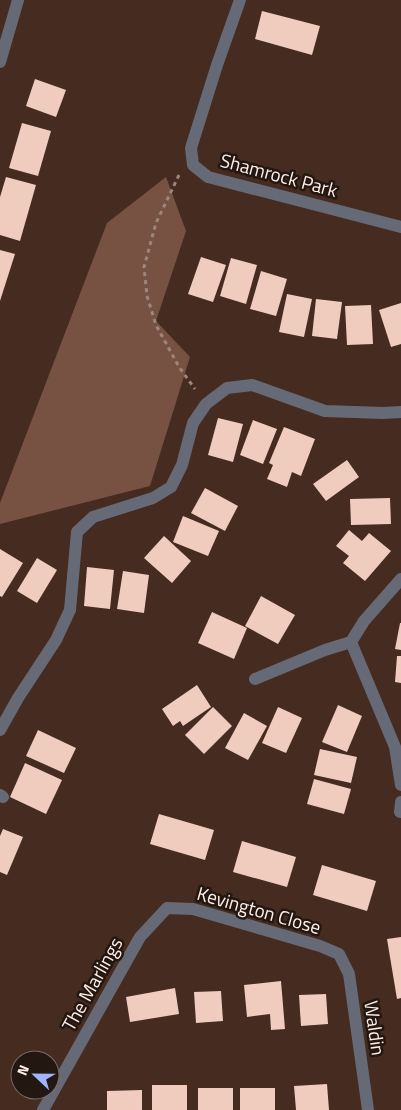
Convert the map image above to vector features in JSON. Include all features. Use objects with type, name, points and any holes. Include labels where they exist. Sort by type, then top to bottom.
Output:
[{"type":"street","points":[[0,62],[18,0]]},
{"type":"street","name":"Shamrock Park","points":[[240,0],[216,65],[191,148],[193,165],[208,176],[401,227]]},
{"type":"street","points":[[0,730],[18,698],[56,640],[70,610],[77,532],[93,516],[153,498],[171,487],[182,465],[193,423],[206,404],[227,388],[252,385],[325,411],[401,412]]},
{"type":"street","points":[[254,679],[325,650],[352,642],[364,621],[401,579]]},
{"type":"street","points":[[352,642],[395,747],[401,785]]},
{"type":"street","name":"Kevington Close","points":[[167,908],[193,908],[320,946],[339,954]]},
{"type":"street","name":"The Marlings","points":[[43,1110],[140,937],[167,908]]},
{"type":"street","name":"Waldin","points":[[339,954],[349,974],[368,1110]]},
{"type":"path","points":[[179,175],[156,223],[144,267],[147,296],[156,325],[179,367],[206,404]]},
{"type":"shaded area","points":[[166,177],[186,231],[156,321],[190,357],[150,486],[0,524],[0,503],[107,223]]},
{"type":"building","points":[[262,11],[320,26],[312,55],[255,39]]},
{"type":"building","points":[[35,79],[66,90],[56,117],[26,106]]},
{"type":"building","points":[[22,123],[51,131],[38,176],[9,168]]},
{"type":"building","points":[[6,177],[36,185],[20,241],[0,235],[0,197]]},
{"type":"building","points":[[0,250],[15,254],[0,301]]},
{"type":"building","points":[[201,257],[226,265],[213,302],[188,294]]},
{"type":"building","points":[[231,258],[257,265],[246,304],[220,296]]},
{"type":"building","points":[[261,271],[287,279],[276,316],[250,309]]},
{"type":"building","points":[[287,294],[312,299],[304,337],[279,332]]},
{"type":"building","points":[[316,299],[342,302],[337,339],[312,336]]},
{"type":"building","points":[[401,303],[401,344],[391,347],[379,310]]},
{"type":"building","points":[[371,305],[373,344],[347,345],[345,306]]},
{"type":"building","points":[[218,418],[243,424],[233,462],[208,455]]},
{"type":"building","points":[[253,420],[277,429],[263,464],[240,455]]},
{"type":"building","points":[[284,427],[315,439],[301,476],[292,472],[287,487],[267,479],[273,465],[269,463]]},
{"type":"building","points":[[347,460],[359,477],[326,501],[313,484]]},
{"type":"building","points":[[205,488],[238,506],[225,531],[191,513]]},
{"type":"building","points":[[390,498],[391,524],[351,525],[350,499]]},
{"type":"building","points":[[183,516],[219,531],[208,556],[173,542]]},
{"type":"building","points":[[349,530],[362,541],[369,533],[391,551],[365,581],[343,563],[349,556],[336,546]]},
{"type":"building","points":[[164,536],[191,561],[172,583],[144,558]]},
{"type":"building","points":[[0,549],[23,563],[2,597],[0,596]]},
{"type":"building","points":[[37,558],[57,570],[37,603],[17,591]]},
{"type":"building","points":[[87,567],[114,570],[110,609],[84,606]]},
{"type":"building","points":[[123,571],[149,575],[144,613],[117,609]]},
{"type":"building","points":[[261,596],[295,615],[278,644],[245,626]]},
{"type":"building","points":[[212,612],[247,628],[234,659],[198,643]]},
{"type":"building","points":[[401,623],[401,650],[395,649]]},
{"type":"building","points":[[397,656],[401,656],[401,683],[395,682]]},
{"type":"building","points":[[197,685],[211,707],[183,726],[180,721],[173,726],[162,709]]},
{"type":"building","points":[[338,705],[362,716],[347,752],[322,742]]},
{"type":"building","points":[[213,707],[232,726],[204,754],[185,735]]},
{"type":"building","points":[[278,707],[302,718],[286,753],[262,743]]},
{"type":"building","points":[[244,713],[267,726],[248,760],[225,748]]},
{"type":"building","points":[[38,730],[76,748],[64,773],[26,756]]},
{"type":"building","points":[[320,749],[357,757],[351,783],[314,775]]},
{"type":"building","points":[[25,763],[62,780],[46,814],[10,797]]},
{"type":"building","points":[[314,779],[351,789],[344,814],[307,804]]},
{"type":"building","points":[[159,814],[214,830],[205,860],[150,844]]},
{"type":"building","points":[[3,829],[23,837],[7,875],[0,872],[0,836]]},
{"type":"building","points":[[242,841],[296,857],[287,887],[233,872]]},
{"type":"building","points":[[322,865],[376,881],[367,911],[313,895]]},
{"type":"building","points":[[401,937],[401,998],[397,999],[387,939]]},
{"type":"building","points":[[281,981],[285,1029],[271,1030],[270,1014],[247,1017],[244,985]]},
{"type":"building","points":[[175,988],[179,1014],[130,1022],[126,997]]},
{"type":"building","points":[[221,991],[223,1021],[196,1023],[194,992]]},
{"type":"building","points":[[326,994],[328,1024],[301,1026],[299,995]]},
{"type":"building","points":[[327,1084],[329,1110],[296,1110],[294,1086]]},
{"type":"building","points":[[152,1085],[187,1085],[187,1110],[152,1110]]},
{"type":"building","points":[[198,1088],[233,1088],[233,1110],[198,1110]]},
{"type":"building","points":[[240,1088],[275,1088],[275,1110],[240,1110]]},
{"type":"building","points":[[142,1090],[142,1110],[107,1110],[107,1091]]}]
